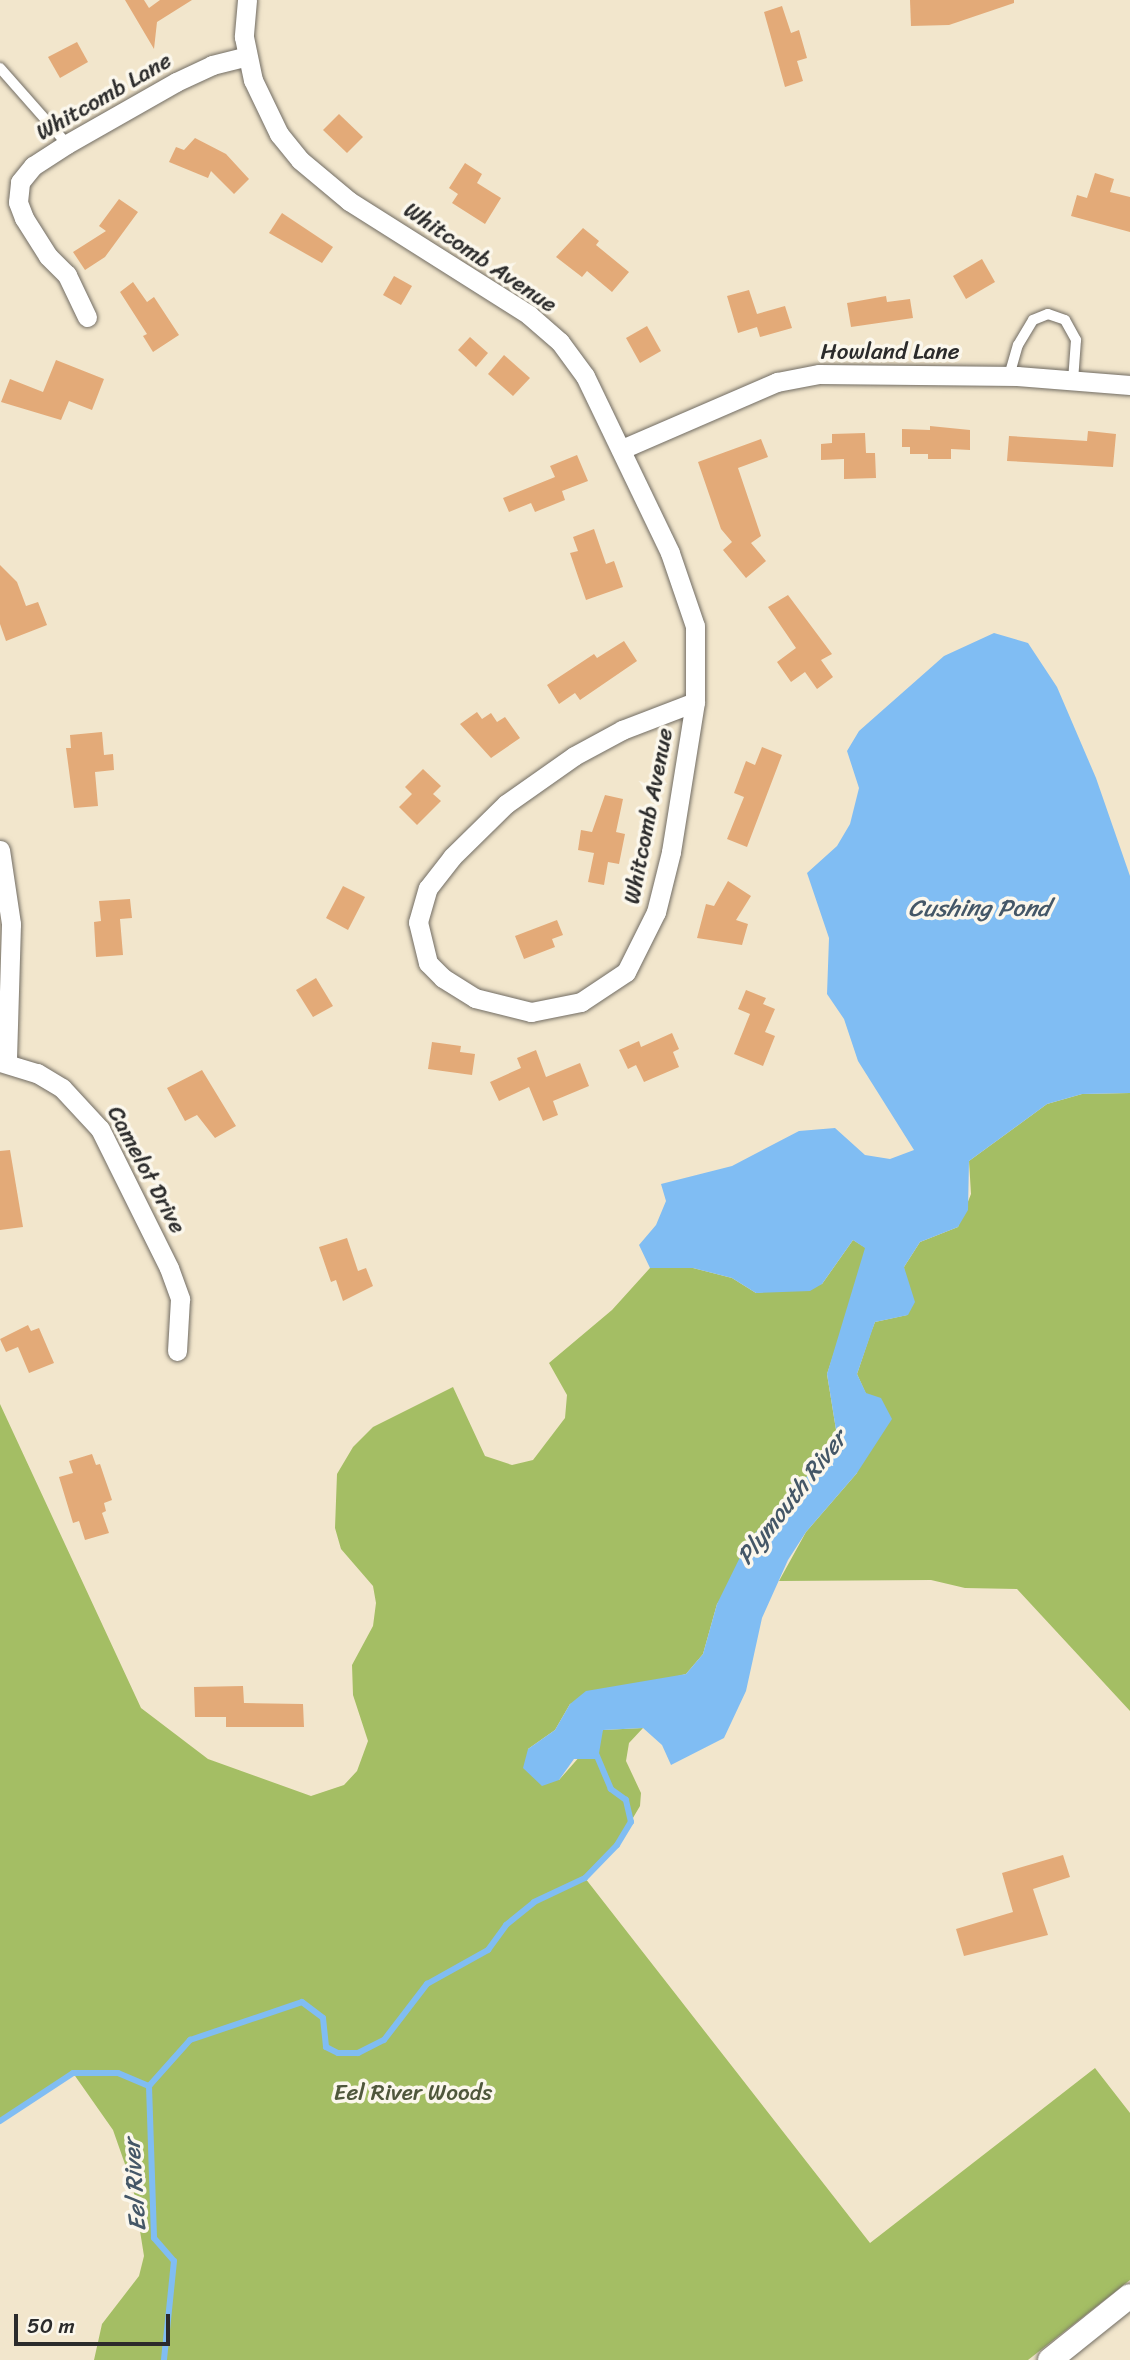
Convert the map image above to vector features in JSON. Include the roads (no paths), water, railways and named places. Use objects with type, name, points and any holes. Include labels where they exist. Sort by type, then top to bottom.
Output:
[{"type":"street","name":"Whitcomb Avenue","points":[[247,0],[247,57],[264,106],[300,160],[349,201],[529,315],[559,342],[586,376],[622,449],[690,606],[695,702],[689,758],[656,912],[626,972],[581,1002],[531,1012],[475,998],[428,963],[419,944],[421,905],[453,857],[480,827],[574,756],[622,730],[695,702]]},
{"type":"street","name":"Whitcomb Lane","points":[[87,317],[67,275],[48,256],[18,202],[20,183],[33,166],[176,82],[212,65],[247,57]]},
{"type":"street","name":"Howland Lane","points":[[622,449],[788,380],[863,372],[1009,377],[1130,385]]},
{"type":"street","points":[[0,850],[11,924],[4,1062]]},
{"type":"street","name":"Camelot Drive","points":[[4,1062],[62,1088],[100,1129],[169,1268],[180,1299],[177,1351]]},
{"type":"street","points":[[1050,2360],[1130,2295]]},
{"type":"lane","points":[[0,68],[67,144]]},
{"type":"lane","points":[[1009,377],[1023,337],[1033,320],[1048,314],[1065,320],[1076,340],[1073,381]]},
{"type":"water","name":"Cushing Pond","points":[[994,633],[1028,643],[1057,687],[1096,778],[1130,876],[1130,1093],[1082,1094],[1047,1104],[969,1161],[968,1210],[958,1227],[920,1242],[904,1267],[915,1302],[908,1315],[875,1322],[857,1374],[866,1393],[881,1398],[892,1419],[857,1473],[806,1532],[788,1560],[762,1618],[746,1691],[724,1738],[671,1765],[662,1745],[643,1728],[603,1730],[598,1759],[574,1759],[559,1780],[542,1786],[523,1768],[528,1749],[555,1730],[570,1704],[586,1691],[686,1674],[703,1654],[717,1604],[748,1541],[838,1442],[827,1374],[865,1248],[853,1240],[822,1284],[810,1291],[756,1293],[732,1278],[693,1268],[650,1268],[639,1245],[656,1225],[666,1201],[661,1184],[732,1166],[799,1131],[835,1128],[865,1155],[890,1159],[914,1150],[858,1061],[844,1019],[827,994],[829,938],[807,873],[837,846],[850,824],[859,788],[847,751],[859,731],[944,656]]},
{"type":"waterway","name":"Plymouth River","points":[[0,2121],[73,2073],[118,2073],[149,2086],[190,2040],[302,2002],[323,2018],[326,2047],[338,2053],[358,2053],[384,2040],[427,1984],[488,1950],[506,1925],[534,1902],[585,1878],[617,1845],[631,1822],[626,1800],[611,1789],[596,1754]]},
{"type":"waterway","name":"Eel River","points":[[149,2086],[154,2238],[174,2261],[164,2360]]},
{"type":"park label","name":"Eel River Woods","points":[[413,2093]]}]
